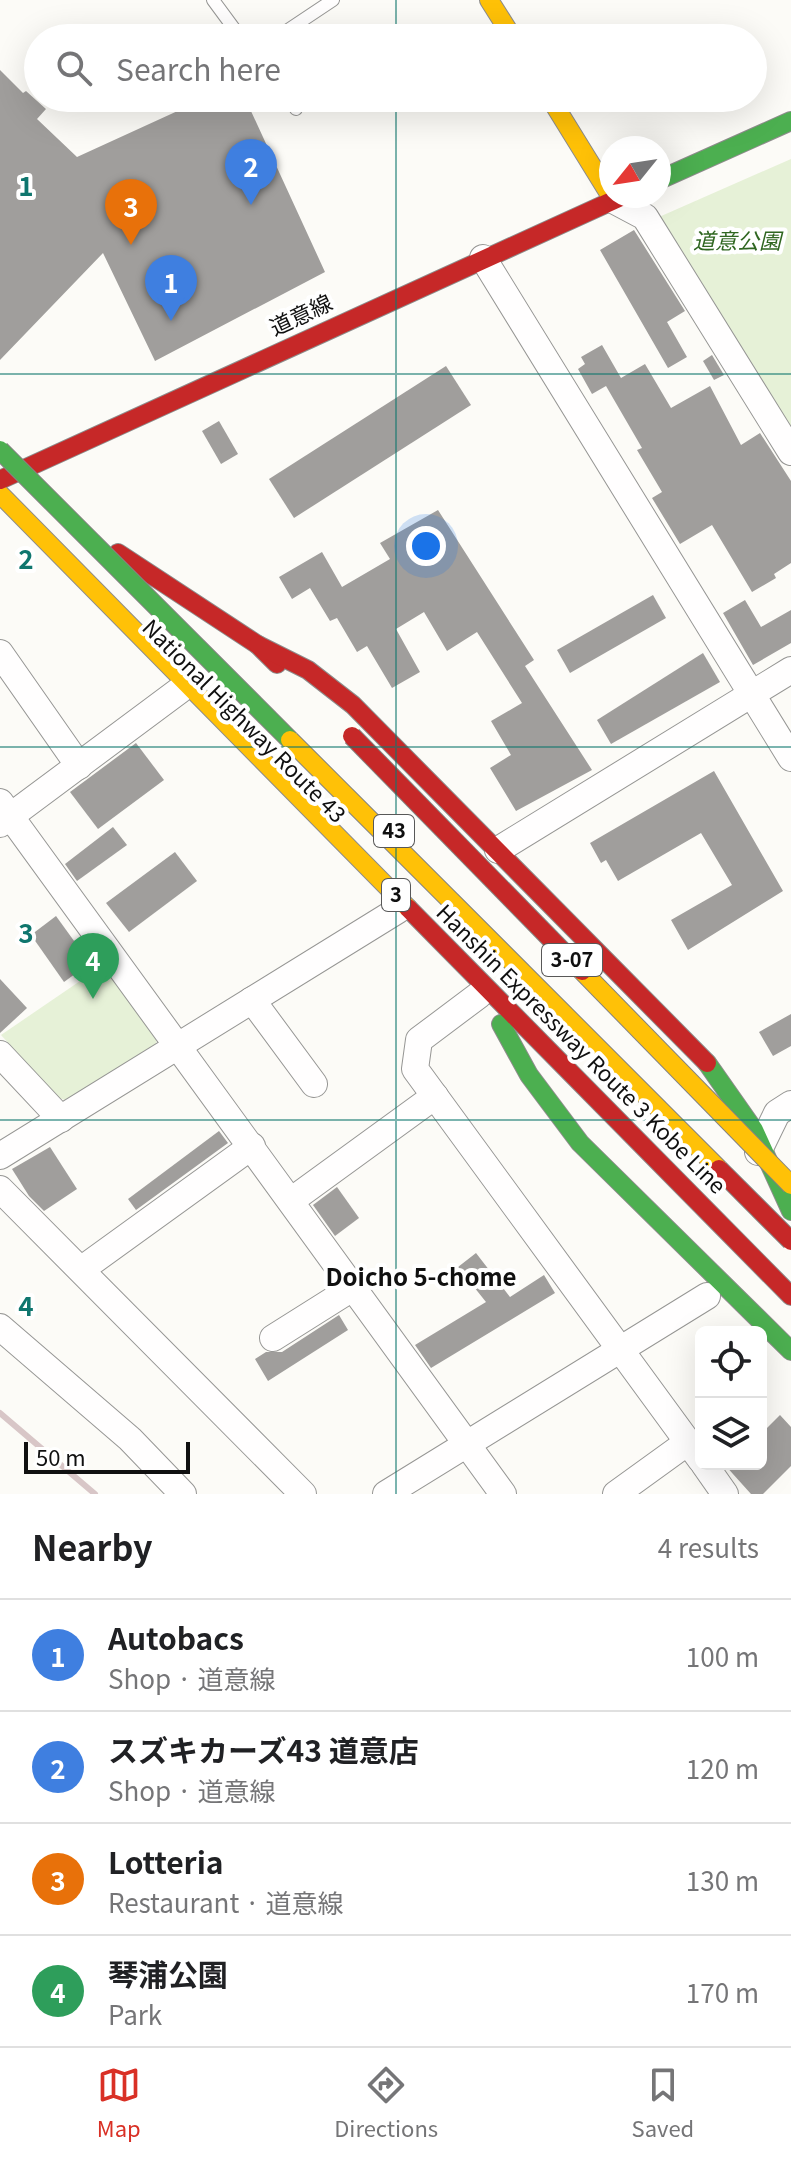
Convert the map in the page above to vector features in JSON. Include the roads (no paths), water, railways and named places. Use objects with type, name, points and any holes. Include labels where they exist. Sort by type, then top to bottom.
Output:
[{"type":"main road","points":[[489,0],[504,24]]},
{"type":"main road","points":[[560,112],[599,170]]},
{"type":"main road","points":[[671,175],[791,121]]},
{"type":"main road","name":"道意線","points":[[0,480],[599,206]]},
{"type":"main road","name":"National Highway Route 43","points":[[0,434],[791,1226]]},
{"type":"main road","name":"Hanshin Expressway Route 3 Kobe Line","points":[[0,450],[791,1241]]},
{"type":"main road","name":"Hanshin Expressway Route 3 Kobe Line","points":[[0,494],[791,1296]]},
{"type":"main road","name":"National Highway Route 43","points":[[0,510],[791,1307]]},
{"type":"main road","points":[[116,552],[258,645],[308,670],[353,705],[710,1066],[745,1110],[791,1211]]},
{"type":"main road","points":[[258,645],[310,696]]},
{"type":"main road","name":"3-07","points":[[346,731],[791,1185]]},
{"type":"main road","points":[[485,1002],[529,1075],[580,1143],[791,1351]]},
{"type":"main road","points":[[529,1075],[546,1125],[561,1151],[595,1184]]},
{"type":"street","points":[[632,208],[645,217],[791,452]]},
{"type":"street","points":[[483,258],[791,758]]},
{"type":"street","points":[[0,653],[79,766]]},
{"type":"street","points":[[498,850],[791,670]]},
{"type":"street","points":[[180,690],[79,766],[4,814],[180,1045],[503,1494]]},
{"type":"street","points":[[0,1156],[398,910]]},
{"type":"street","points":[[252,1000],[314,1084]]},
{"type":"street","points":[[485,1002],[419,1040],[415,1069],[695,1451]]},
{"type":"street","points":[[0,1054],[61,1119]]},
{"type":"street","points":[[292,1200],[435,1096]]},
{"type":"street","points":[[745,1179],[777,1113],[791,1104]]},
{"type":"street","points":[[82,1269],[252,1146]]},
{"type":"street","points":[[0,1189],[303,1494]]},
{"type":"street","points":[[273,1338],[354,1287]]},
{"type":"street","points":[[386,1494],[709,1298]]},
{"type":"street","points":[[0,1327],[130,1439],[183,1494]]},
{"type":"street","points":[[616,1494],[695,1456]]},
{"type":"street","points":[[708,1470],[725,1494]]},
{"type":"lane","points":[[213,0],[231,24]]},
{"type":"lane","points":[[297,24],[333,0]]},
{"type":"railway","points":[[0,1413],[95,1494]]},
{"type":"place","name":"スズキカーズ43 道意店","points":[[251,205]]},
{"type":"place","name":"Lotteria","points":[[131,245]]},
{"type":"place","name":"Autobacs","points":[[171,321]]},
{"type":"place","name":"琴浦公園","points":[[93,999]]},
{"type":"district","name":"Doicho 5-chome","points":[[421,1278]]},
{"type":"park label","name":"道意公園","points":[[737,241]]}]
